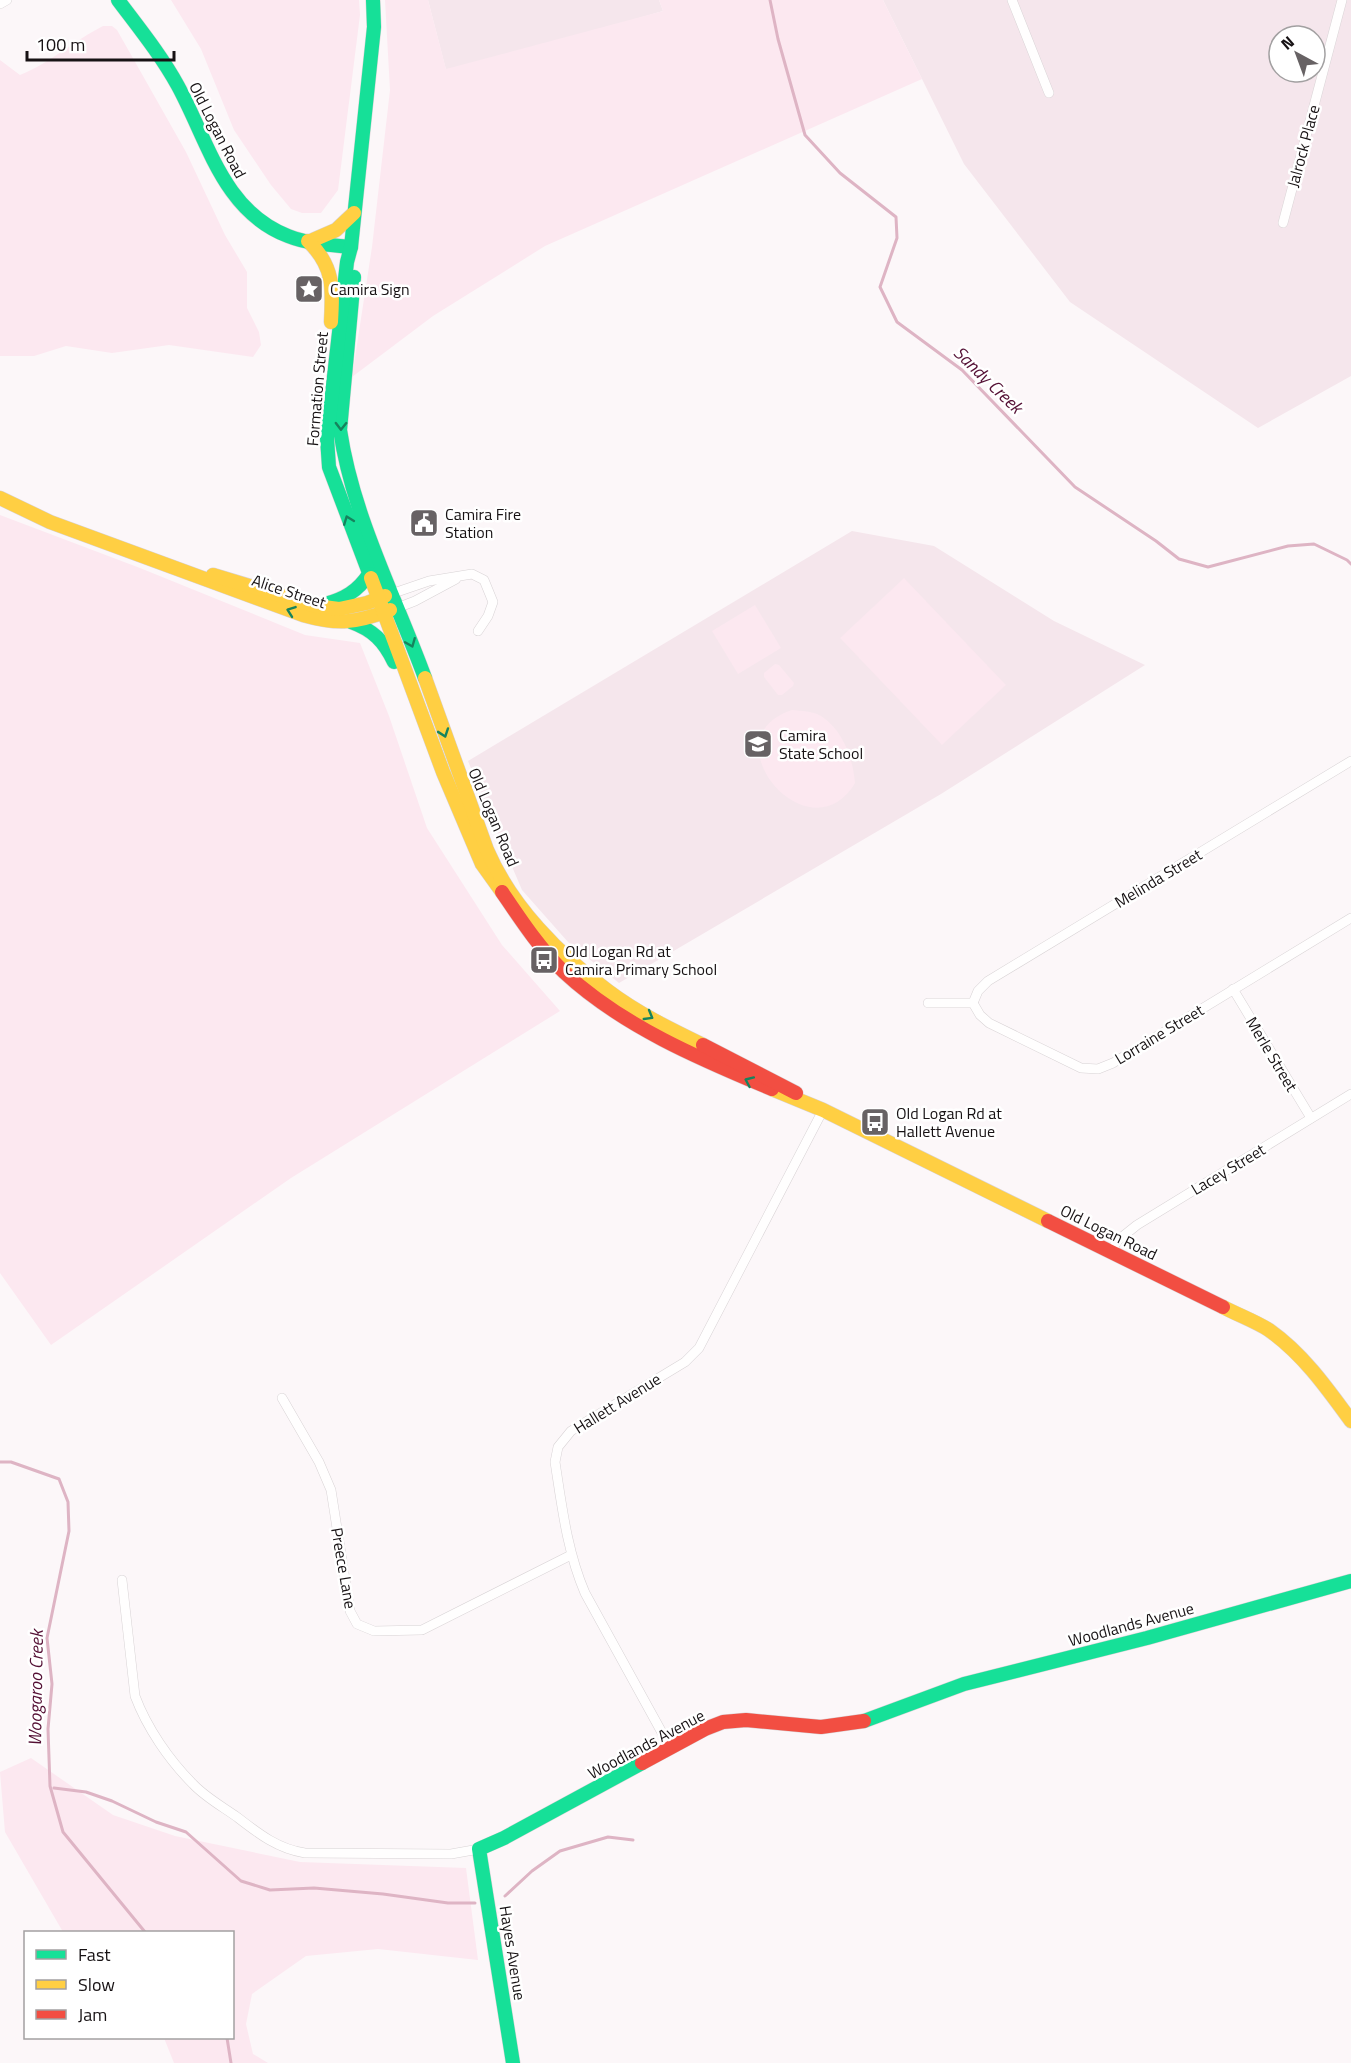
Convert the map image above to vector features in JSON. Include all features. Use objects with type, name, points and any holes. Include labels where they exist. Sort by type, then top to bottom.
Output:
[{"type":"main road","name":"Old Logan Road","points":[[118,0],[168,67],[219,176],[238,200],[256,218],[275,230],[308,241],[351,247]]},
{"type":"main road","name":"Formation Street","points":[[373,0],[375,27],[327,438],[329,467],[369,574],[384,596]]},
{"type":"main road","points":[[327,438],[327,373],[333,296],[329,269],[324,257],[308,241],[338,230],[347,224],[354,213]]},
{"type":"main road","name":"Formation Street","points":[[351,247],[356,264],[340,430],[343,454],[384,596]]},
{"type":"main road","name":"Alice Street","points":[[0,498],[50,522],[303,615],[325,621],[365,620],[397,608]]},
{"type":"main road","name":"Alice Street","points":[[173,566],[233,579],[316,606],[339,609],[384,596]]},
{"type":"main road","points":[[316,606],[333,603],[351,595],[363,584],[369,574]]},
{"type":"main road","name":"Old Logan Road","points":[[384,596],[397,608],[425,678],[481,834],[499,874],[516,898],[576,965],[617,998],[680,1034],[777,1081],[823,1110]]},
{"type":"main road","name":"Old Logan Road","points":[[384,596],[383,613],[450,790],[482,864],[538,943],[559,967],[607,1006],[651,1032],[729,1072],[823,1110],[1267,1329],[1289,1344],[1308,1364],[1351,1421]]},
{"type":"main road","name":"Old Logan Road","points":[[348,621],[366,627],[378,635],[390,652],[402,681],[420,711]]},
{"type":"main road","name":"Woodlands Avenue","points":[[479,1849],[504,1838],[705,1729],[723,1722],[746,1720],[821,1727],[863,1721],[964,1684],[1147,1638],[1351,1581]]},
{"type":"main road","name":"Hayes Avenue","points":[[479,1849],[513,2063]]},
{"type":"street","points":[[0,4],[7,0]]},
{"type":"street","points":[[1012,0],[1049,93]]},
{"type":"street","name":"Jalrock Place","points":[[1283,223],[1342,0]]},
{"type":"street","points":[[384,596],[429,581],[472,574],[484,580],[493,602],[488,616],[478,631]]},
{"type":"street","points":[[397,608],[415,601],[460,576]]},
{"type":"street","name":"Melinda Street","points":[[973,1003],[978,991],[988,981],[1351,761]]},
{"type":"street","name":"Lorraine Street","points":[[973,1003],[980,1015],[989,1023],[1081,1068],[1098,1069],[1113,1063],[1351,918]]},
{"type":"street","name":"Merle Street","points":[[1233,989],[1311,1118]]},
{"type":"street","points":[[928,1003],[973,1003]]},
{"type":"street","name":"Lacey Street","points":[[1112,1252],[1117,1241],[1137,1225],[1351,1094]]},
{"type":"street","name":"Hallett Avenue","points":[[671,1749],[585,1593],[571,1555],[555,1462],[558,1447],[571,1431],[685,1362],[699,1348],[823,1110]]},
{"type":"street","name":"Preece Lane","points":[[282,1398],[319,1462],[331,1490],[350,1611],[357,1624],[374,1631],[422,1630],[571,1555]]},
{"type":"street","name":"Woodlands Avenue","points":[[122,1580],[132,1679],[141,1712],[171,1759],[203,1792],[269,1841],[289,1851],[451,1854],[479,1849]]},
{"type":"shaded area","points":[[171,0],[359,0],[360,15],[338,190],[321,213],[302,213],[291,209],[271,185],[234,130],[201,49]]},
{"type":"shaded area","points":[[385,0],[428,0],[446,69],[663,11],[659,0],[883,0],[922,79],[545,246],[433,316],[352,377],[372,247],[390,90]]},
{"type":"shaded area","points":[[428,0],[659,0],[663,11],[446,70]]},
{"type":"shaded area","points":[[883,0],[1351,0],[1351,376],[1258,428],[1070,302],[964,164]]},
{"type":"shaded area","points":[[103,26],[112,26],[117,30],[186,152],[225,235],[247,272],[247,308],[259,332],[261,345],[253,357],[169,345],[112,353],[66,346],[34,356],[0,356],[0,60],[20,75]]},
{"type":"shaded area","points":[[0,515],[140,568],[305,635],[360,643],[389,716],[427,828],[502,945],[560,1011],[291,1178],[51,1345],[0,1273]]},
{"type":"shaded area","name":"Camira State School","points":[[852,531],[934,546],[1054,621],[1145,665],[941,794],[619,983],[568,942],[522,890],[468,761]]},
{"type":"shaded area","points":[[904,578],[1006,685],[942,745],[840,638]]},
{"type":"shaded area","points":[[755,605],[781,648],[738,674],[712,631]]},
{"type":"shaded area","points":[[775,664],[779,665],[794,683],[782,695],[778,695],[764,677],[764,673]]},
{"type":"shaded area","points":[[792,710],[811,712],[821,716],[835,729],[846,746],[855,783],[836,803],[814,808],[793,801],[774,786],[762,765],[759,744],[768,724]]},
{"type":"shaded area","points":[[31,1758],[113,1815],[175,1836],[300,1862],[466,1868],[478,1960],[378,1949],[306,1956],[252,1994],[246,2024],[253,2054],[268,2063],[174,2063],[164,2039],[234,2039],[234,1931],[62,1931],[5,1832],[0,1772]]},
{"type":"waterway","name":"Sandy Creek","points":[[770,0],[778,39],[805,135],[840,173],[896,217],[897,238],[880,287],[897,322],[962,370],[1075,487],[1179,559],[1208,567],[1288,546],[1314,544],[1351,564]]},
{"type":"waterway","name":"Woogaroo Creek","points":[[0,1462],[11,1462],[59,1479],[68,1502],[69,1531],[47,1638],[52,1684],[48,1729],[50,1786],[63,1832],[144,1931]]},
{"type":"waterway","points":[[54,1788],[86,1792],[112,1801],[156,1822],[186,1832],[241,1881],[270,1890],[314,1888],[448,1903],[475,1903]]},
{"type":"waterway","points":[[505,1896],[532,1871],[560,1851],[608,1837],[633,1840]]},
{"type":"waterway","name":"Woogaroo Creek","points":[[227,2039],[231,2063]]},
{"type":"traffic: fast","points":[[118,0],[150,42],[178,86],[220,172],[248,210],[266,225],[296,239],[351,247]]},
{"type":"traffic: fast","points":[[371,578],[329,467],[327,438],[347,262],[351,247],[374,27],[373,0]]},
{"type":"traffic: fast","points":[[354,277],[340,430],[346,462],[365,525],[425,678]]},
{"type":"traffic: fast","points":[[325,604],[350,594],[369,574]]},
{"type":"traffic: fast","points":[[351,622],[377,637],[394,662]]},
{"type":"traffic: fast","points":[[864,1721],[964,1684],[1147,1638],[1351,1581]]},
{"type":"traffic: fast","points":[[513,2063],[479,1849],[504,1838],[642,1763]]},
{"type":"traffic: slow","points":[[313,240],[336,230],[354,213]]},
{"type":"traffic: slow","points":[[308,241],[323,259],[330,278],[331,322]]},
{"type":"traffic: slow","points":[[0,498],[50,522],[303,615],[347,621],[367,618],[390,610]]},
{"type":"traffic: slow","points":[[213,575],[316,606],[339,609],[367,603],[385,596]]},
{"type":"traffic: slow","points":[[371,578],[443,772],[482,864],[502,892]]},
{"type":"traffic: slow","points":[[425,678],[487,850],[497,871],[523,910],[572,962],[608,991],[642,1014],[703,1045]]},
{"type":"traffic: slow","points":[[772,1089],[823,1110],[1048,1221]]},
{"type":"traffic: slow","points":[[1223,1307],[1264,1327],[1281,1339],[1314,1372],[1351,1421]]},
{"type":"traffic: jam","points":[[502,892],[547,954],[564,972],[611,1009],[663,1040],[772,1089]]},
{"type":"traffic: jam","points":[[703,1045],[796,1093]]},
{"type":"traffic: jam","points":[[1048,1221],[1223,1307]]},
{"type":"traffic: jam","points":[[642,1763],[705,1729],[723,1722],[746,1720],[821,1727],[864,1721]]},
{"type":"place","name":"Camira Sign","points":[[309,289]]},
{"type":"place","name":"Camira Fire Station","points":[[424,523]]},
{"type":"place","name":"Camira State School","points":[[758,744]]},
{"type":"place","name":"Old Logan Rd at Camira Primary School","points":[[544,960]]},
{"type":"place","name":"Old Logan Rd at Hallett Avenue","points":[[875,1122]]}]
